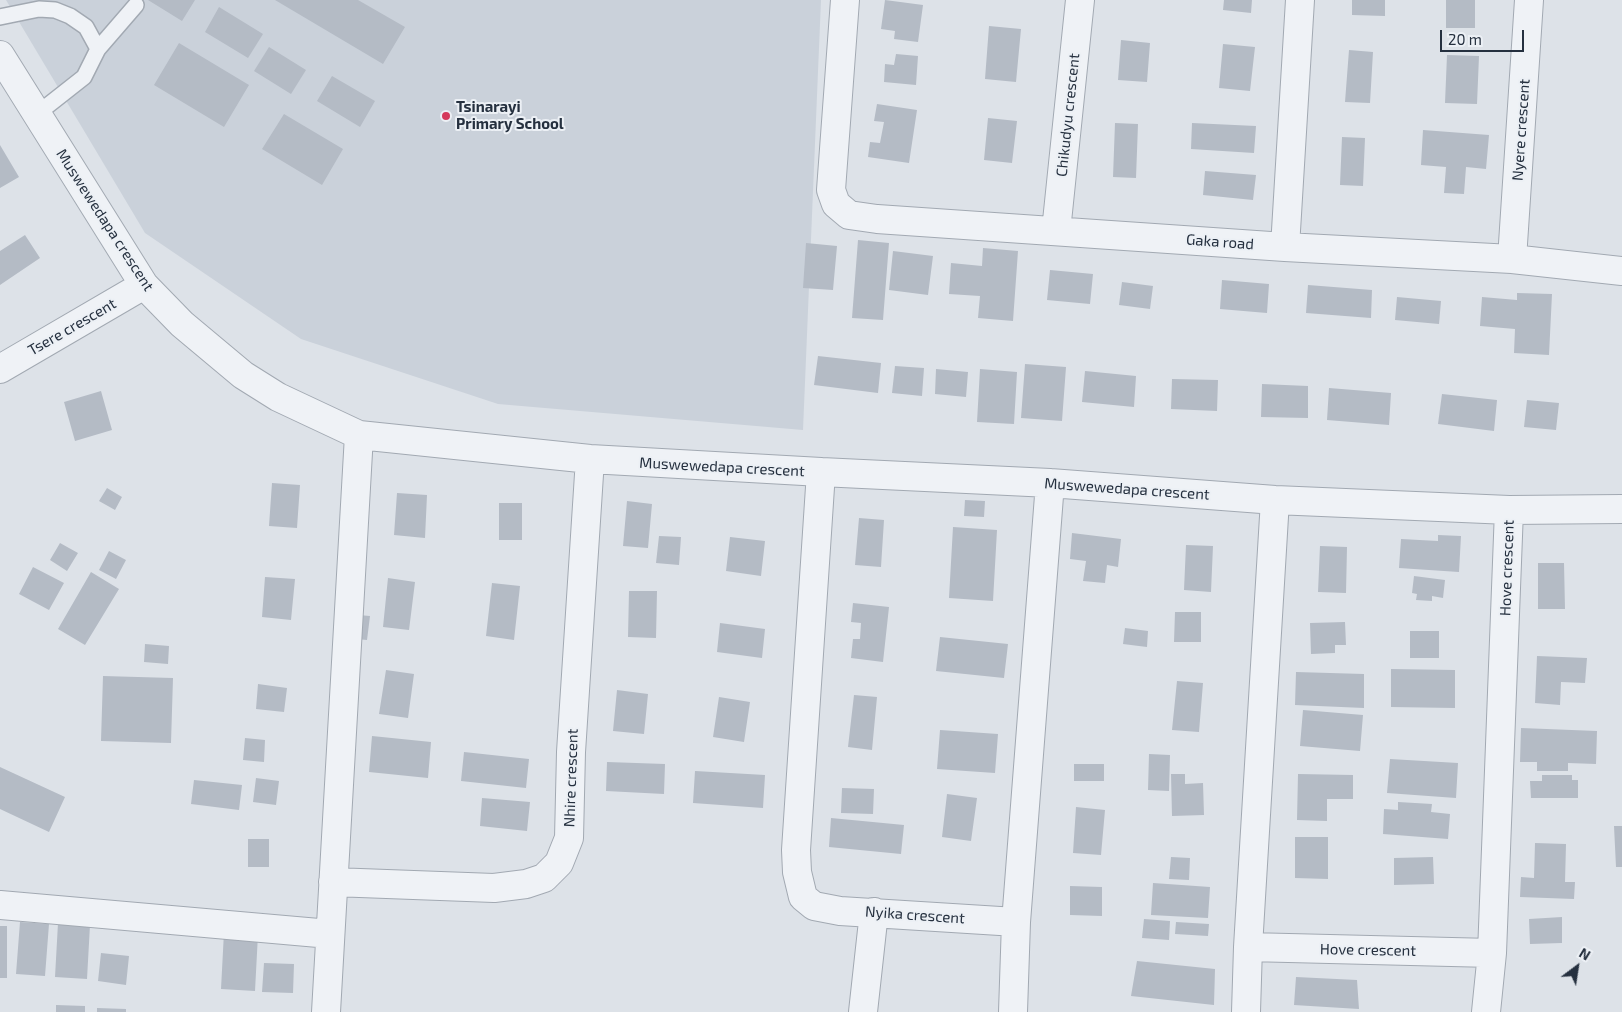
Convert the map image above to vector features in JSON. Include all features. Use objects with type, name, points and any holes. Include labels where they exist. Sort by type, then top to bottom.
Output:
[{"type":"street","name":"Gaka road","points":[[845,0],[830,190],[836,204],[849,215],[877,219],[1285,247],[1512,259],[1622,271]]},
{"type":"street","name":"Chikudyu crescent","points":[[1056,231],[1080,0]]},
{"type":"street","points":[[1285,247],[1300,0]]},
{"type":"street","name":"Nyere crescent","points":[[1512,259],[1529,0]]},
{"type":"street","name":"Muswewedapa crescent","points":[[0,55],[7,86],[37,114],[144,285],[182,324],[243,375],[278,397],[359,435],[590,459],[1050,482],[1275,500],[1509,510],[1622,509]]},
{"type":"street","name":"Tsere crescent","points":[[0,369],[144,285]]},
{"type":"street","points":[[326,1012],[359,435]]},
{"type":"street","name":"Nhire crescent","points":[[333,882],[494,888],[526,884],[544,878],[559,863],[569,838],[571,752],[590,459]]},
{"type":"street","name":"Nyika crescent","points":[[821,472],[796,850],[797,872],[803,897],[814,906],[840,911],[1016,922]]},
{"type":"street","points":[[1013,1012],[1016,922],[1050,482]]},
{"type":"street","points":[[1246,1012],[1248,947],[1275,500]]},
{"type":"street","name":"Hove crescent","points":[[1248,947],[1492,952],[1509,510]]},
{"type":"street","points":[[0,905],[330,934]]},
{"type":"street","points":[[863,1012],[874,912]]},
{"type":"street","points":[[1486,1012],[1492,952]]},
{"type":"lane","points":[[37,114],[84,78],[98,49],[136,5]]},
{"type":"lane","points":[[0,17],[39,9],[55,10],[70,16],[86,28],[98,49]]},
{"type":"shaded area","name":"Tsinarayi Primary School","points":[[6,0],[821,0],[803,430],[498,404],[301,339],[145,233]]},
{"type":"building","points":[[148,0],[195,0],[182,21]]},
{"type":"building","points":[[275,0],[358,0],[405,27],[383,64]]},
{"type":"building","points":[[885,0],[923,5],[918,42],[894,39],[895,31],[881,29]]},
{"type":"building","points":[[1224,0],[1252,0],[1251,13],[1223,10]]},
{"type":"building","points":[[1352,0],[1385,0],[1385,16],[1352,15]]},
{"type":"building","points":[[1446,0],[1475,0],[1475,28],[1446,28]]},
{"type":"building","points":[[219,7],[263,34],[248,58],[205,32]]},
{"type":"building","points":[[989,26],[1021,29],[1016,82],[985,79]]},
{"type":"building","points":[[1121,40],[1150,43],[1147,82],[1118,80]]},
{"type":"building","points":[[179,43],[249,85],[224,127],[154,85]]},
{"type":"building","points":[[1223,44],[1255,47],[1250,91],[1219,88]]},
{"type":"building","points":[[269,47],[306,70],[291,94],[254,71]]},
{"type":"building","points":[[1349,50],[1373,52],[1370,103],[1345,102]]},
{"type":"building","points":[[896,54],[918,56],[916,85],[884,82],[885,64],[894,65]]},
{"type":"building","points":[[1447,55],[1479,56],[1477,104],[1445,103]]},
{"type":"building","points":[[332,76],[375,101],[360,127],[317,101]]},
{"type":"building","points":[[877,104],[917,110],[909,163],[868,157],[870,142],[880,143],[884,122],[874,121]]},
{"type":"building","points":[[284,114],[343,149],[322,185],[262,149]]},
{"type":"building","points":[[988,118],[1017,121],[1012,163],[984,160]]},
{"type":"building","points":[[1115,123],[1138,124],[1136,178],[1113,177]]},
{"type":"building","points":[[1192,123],[1256,126],[1254,153],[1191,149]]},
{"type":"building","points":[[1423,130],[1489,135],[1486,169],[1466,167],[1464,194],[1444,193],[1446,167],[1421,165]]},
{"type":"building","points":[[1342,137],[1365,138],[1363,186],[1340,185]]},
{"type":"building","points":[[0,145],[19,177],[0,188]]},
{"type":"building","points":[[1205,171],[1256,175],[1253,200],[1203,195]]},
{"type":"building","points":[[25,235],[40,258],[0,285],[0,251]]},
{"type":"building","points":[[858,240],[889,243],[883,320],[852,318]]},
{"type":"building","points":[[806,243],[837,246],[833,290],[803,288]]},
{"type":"building","points":[[983,248],[1018,251],[1013,321],[978,318],[980,296],[949,294],[951,263],[982,266]]},
{"type":"building","points":[[893,251],[933,256],[928,295],[889,290]]},
{"type":"building","points":[[1050,270],[1093,274],[1090,304],[1047,300]]},
{"type":"building","points":[[1222,280],[1269,284],[1267,313],[1220,309]]},
{"type":"building","points":[[1122,282],[1153,286],[1150,309],[1119,305]]},
{"type":"building","points":[[1308,285],[1372,290],[1371,318],[1306,313]]},
{"type":"building","points":[[1517,293],[1552,294],[1549,355],[1514,353],[1515,329],[1480,326],[1482,297],[1517,300]]},
{"type":"building","points":[[1397,297],[1441,301],[1439,324],[1395,320]]},
{"type":"building","points":[[818,356],[881,363],[878,393],[814,385]]},
{"type":"building","points":[[1025,364],[1066,367],[1062,421],[1021,418]]},
{"type":"building","points":[[895,366],[924,368],[922,396],[892,393]]},
{"type":"building","points":[[936,369],[968,372],[966,397],[935,394]]},
{"type":"building","points":[[980,369],[1017,372],[1014,424],[977,422]]},
{"type":"building","points":[[1085,371],[1136,376],[1134,407],[1082,402]]},
{"type":"building","points":[[1172,379],[1218,380],[1217,411],[1171,409]]},
{"type":"building","points":[[1262,384],[1308,386],[1308,418],[1261,417]]},
{"type":"building","points":[[1329,388],[1391,393],[1389,425],[1327,420]]},
{"type":"building","points":[[101,391],[112,430],[75,441],[64,402]]},
{"type":"building","points":[[1442,394],[1497,400],[1494,431],[1438,424]]},
{"type":"building","points":[[1527,400],[1559,403],[1556,430],[1524,427]]},
{"type":"building","points":[[272,483],[300,485],[297,528],[269,526]]},
{"type":"building","points":[[107,488],[122,497],[115,510],[99,501]]},
{"type":"building","points":[[397,493],[427,495],[425,538],[394,535]]},
{"type":"building","points":[[965,500],[985,501],[984,517],[964,516]]},
{"type":"building","points":[[627,501],[652,504],[648,548],[623,546]]},
{"type":"building","points":[[499,503],[522,503],[522,540],[499,540]]},
{"type":"building","points":[[859,518],[884,520],[881,567],[855,565]]},
{"type":"building","points":[[953,527],[997,530],[993,601],[949,598]]},
{"type":"building","points":[[1072,533],[1121,539],[1118,567],[1107,565],[1105,583],[1083,581],[1086,561],[1070,559]]},
{"type":"building","points":[[1438,535],[1461,536],[1459,572],[1399,568],[1401,539],[1438,541]]},
{"type":"building","points":[[659,536],[681,537],[679,565],[656,563]]},
{"type":"building","points":[[730,537],[765,541],[761,576],[726,571]]},
{"type":"building","points":[[60,543],[78,553],[67,571],[50,560]]},
{"type":"building","points":[[1186,545],[1213,546],[1211,592],[1184,590]]},
{"type":"building","points":[[1320,546],[1347,547],[1346,593],[1318,592]]},
{"type":"building","points":[[109,551],[126,560],[116,579],[99,570]]},
{"type":"building","points":[[1538,563],[1564,563],[1565,609],[1538,609]]},
{"type":"building","points":[[33,567],[64,583],[49,610],[19,594]]},
{"type":"building","points":[[91,572],[119,589],[85,645],[58,629]]},
{"type":"building","points":[[1414,576],[1445,580],[1443,598],[1432,596],[1432,601],[1416,600],[1417,594],[1412,593]]},
{"type":"building","points":[[265,577],[295,579],[291,620],[262,617]]},
{"type":"building","points":[[388,578],[415,582],[409,630],[383,627]]},
{"type":"building","points":[[492,583],[520,586],[514,640],[486,636]]},
{"type":"building","points":[[629,591],[657,591],[656,638],[628,637]]},
{"type":"building","points":[[853,603],[889,607],[883,662],[851,658],[853,639],[860,639],[861,623],[851,622]]},
{"type":"building","points":[[1175,612],[1201,612],[1201,642],[1174,642]]},
{"type":"building","points":[[358,615],[370,616],[367,640],[356,639]]},
{"type":"building","points":[[1345,622],[1346,645],[1335,645],[1335,653],[1311,654],[1310,623]]},
{"type":"building","points":[[720,623],[765,629],[762,658],[717,652]]},
{"type":"building","points":[[1125,628],[1148,631],[1147,647],[1123,644]]},
{"type":"building","points":[[1410,631],[1439,631],[1439,658],[1410,658]]},
{"type":"building","points":[[940,637],[1008,644],[1004,678],[936,671]]},
{"type":"building","points":[[145,644],[169,646],[168,664],[144,662]]},
{"type":"building","points":[[1537,656],[1587,658],[1585,683],[1561,682],[1560,705],[1535,703]]},
{"type":"building","points":[[1391,669],[1455,670],[1455,708],[1391,707]]},
{"type":"building","points":[[386,670],[414,674],[408,718],[379,714]]},
{"type":"building","points":[[1296,672],[1364,674],[1364,708],[1295,705]]},
{"type":"building","points":[[103,676],[173,678],[171,743],[101,741]]},
{"type":"building","points":[[1177,681],[1203,683],[1199,732],[1172,730]]},
{"type":"building","points":[[258,684],[287,688],[284,712],[256,709]]},
{"type":"building","points":[[617,690],[648,694],[644,734],[613,731]]},
{"type":"building","points":[[854,695],[877,697],[872,750],[848,747]]},
{"type":"building","points":[[719,697],[750,702],[744,742],[713,737]]},
{"type":"building","points":[[1303,710],[1363,715],[1360,751],[1300,746]]},
{"type":"building","points":[[1521,728],[1597,731],[1596,764],[1568,763],[1568,771],[1537,771],[1537,762],[1520,762]]},
{"type":"building","points":[[940,730],[998,734],[995,773],[937,769]]},
{"type":"building","points":[[372,736],[431,742],[428,778],[369,772]]},
{"type":"building","points":[[245,738],[265,740],[264,762],[243,760]]},
{"type":"building","points":[[464,752],[529,759],[526,788],[461,781]]},
{"type":"building","points":[[1149,754],[1170,755],[1169,791],[1148,790]]},
{"type":"building","points":[[1390,759],[1458,763],[1456,798],[1387,793]]},
{"type":"building","points":[[607,762],[665,764],[664,794],[606,791]]},
{"type":"building","points":[[1074,764],[1104,764],[1104,781],[1074,781]]},
{"type":"building","points":[[0,767],[65,797],[49,832],[0,809]]},
{"type":"building","points":[[695,771],[765,775],[763,808],[693,803]]},
{"type":"building","points":[[1171,774],[1185,774],[1185,784],[1203,783],[1204,815],[1172,816]]},
{"type":"building","points":[[1298,774],[1353,775],[1353,799],[1327,799],[1327,821],[1297,820]]},
{"type":"building","points":[[1542,775],[1572,775],[1572,780],[1578,780],[1578,798],[1531,798],[1530,781],[1542,781]]},
{"type":"building","points":[[256,778],[279,781],[276,805],[253,802]]},
{"type":"building","points":[[194,780],[242,785],[239,810],[191,804]]},
{"type":"building","points":[[842,788],[874,789],[873,814],[841,813]]},
{"type":"building","points":[[947,794],[977,798],[971,841],[942,837]]},
{"type":"building","points":[[482,798],[530,802],[527,831],[480,826]]},
{"type":"building","points":[[1398,802],[1432,804],[1431,812],[1450,814],[1448,839],[1383,834],[1384,809],[1398,810]]},
{"type":"building","points":[[1076,807],[1105,810],[1101,855],[1073,853]]},
{"type":"building","points":[[831,818],[904,825],[901,854],[829,847]]},
{"type":"building","points":[[1614,826],[1622,826],[1622,867],[1616,867]]},
{"type":"building","points":[[1295,837],[1328,837],[1328,879],[1295,878]]},
{"type":"building","points":[[248,839],[269,839],[269,867],[248,867]]},
{"type":"building","points":[[1535,843],[1566,844],[1565,882],[1575,882],[1574,899],[1520,897],[1521,877],[1534,878]]},
{"type":"building","points":[[1171,857],[1190,858],[1189,880],[1169,879]]},
{"type":"building","points":[[1433,857],[1434,884],[1394,885],[1394,858]]},
{"type":"building","points":[[1153,883],[1210,887],[1208,918],[1151,915]]},
{"type":"building","points":[[1070,886],[1102,887],[1102,916],[1070,915]]},
{"type":"building","points":[[1562,917],[1562,943],[1530,944],[1529,919]]},
{"type":"building","points":[[1144,919],[1170,921],[1169,940],[1142,938]]},
{"type":"building","points":[[20,922],[49,924],[45,976],[16,974]]},
{"type":"building","points":[[1176,922],[1209,924],[1208,936],[1175,934]]},
{"type":"building","points":[[58,923],[90,925],[87,979],[55,977]]},
{"type":"building","points":[[0,926],[7,926],[7,978],[0,978]]},
{"type":"building","points":[[224,932],[258,934],[255,991],[221,989]]},
{"type":"building","points":[[101,953],[129,956],[126,985],[98,981]]},
{"type":"building","points":[[1137,961],[1215,969],[1214,1005],[1131,996]]},
{"type":"building","points":[[264,963],[294,964],[293,993],[262,992]]},
{"type":"building","points":[[1296,977],[1357,980],[1359,1009],[1294,1005]]},
{"type":"building","points":[[56,1005],[85,1006],[85,1012],[56,1012]]},
{"type":"building","points":[[97,1008],[126,1009],[126,1012],[97,1012]]},
{"type":"place","name":"Tsinarayi Primary School","points":[[446,116]]}]
